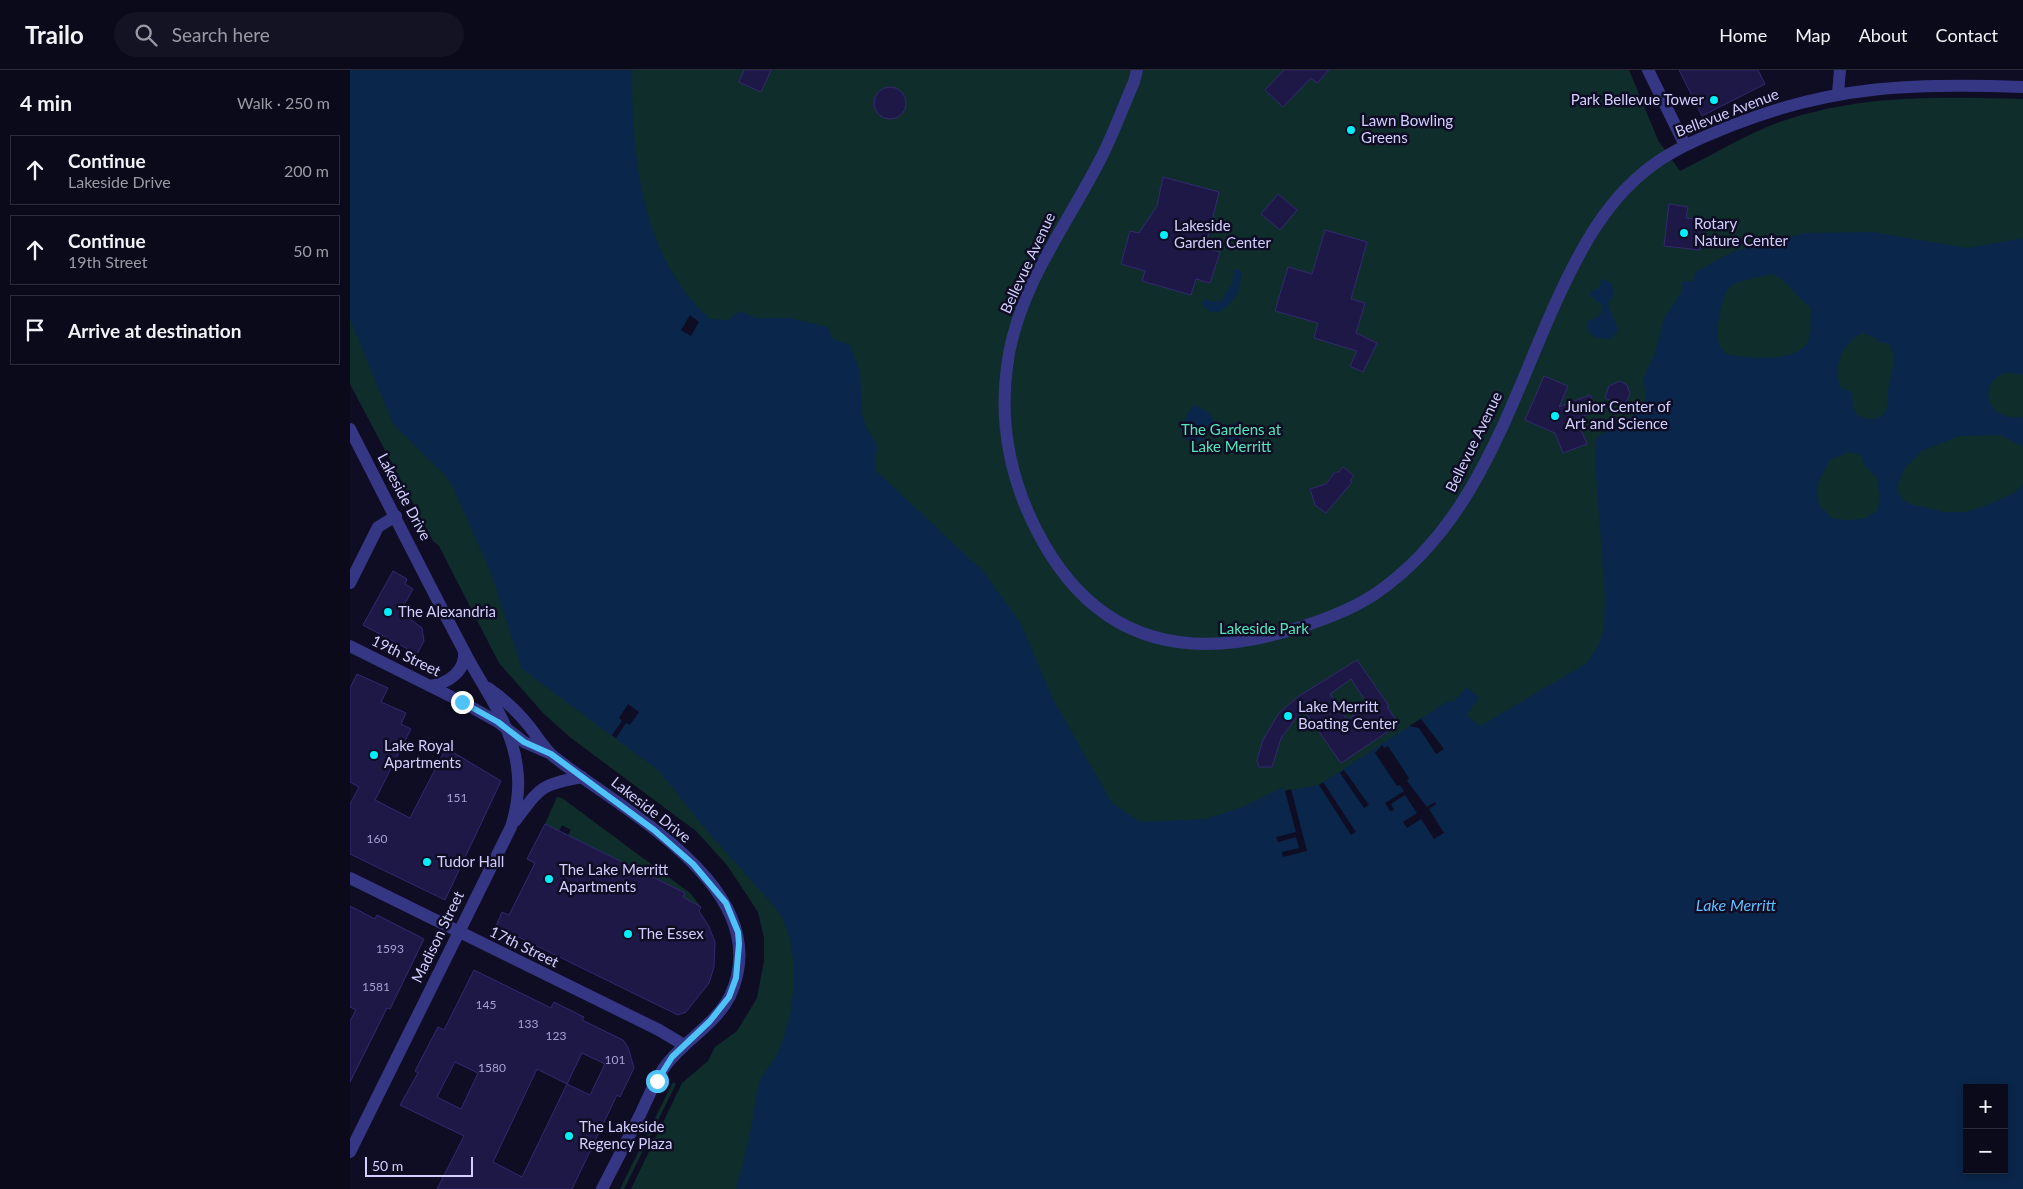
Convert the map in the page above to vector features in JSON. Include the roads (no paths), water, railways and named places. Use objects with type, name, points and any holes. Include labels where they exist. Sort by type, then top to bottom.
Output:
[{"type":"street","name":"Bellevue Avenue","points":[[1137,70],[1134,82],[1101,160],[1059,232],[1020,314],[1007,364],[1004,409],[1010,458],[1028,514],[1053,561],[1071,584],[1097,611],[1125,626],[1178,642],[1234,644],[1299,628],[1362,602],[1408,567],[1451,520],[1482,471],[1544,330],[1589,235],[1604,214],[1632,182],[1658,161],[1685,145],[1758,115],[1838,93],[1905,86],[2023,87]]},
{"type":"street","points":[[1648,70],[1685,145]]},
{"type":"street","points":[[1838,93],[1840,70]]},
{"type":"street","name":"Lakeside Drive","points":[[350,429],[464,650],[486,686],[505,728]]},
{"type":"street","points":[[350,583],[378,526],[396,516]]},
{"type":"street","name":"19th Street","points":[[350,646],[475,709],[524,742],[551,754]]},
{"type":"street","points":[[430,686],[444,683],[456,674],[462,666],[464,650]]},
{"type":"street","name":"Lakeside Drive","points":[[486,686],[510,704],[551,754],[680,852],[717,891],[733,917],[738,932],[739,960],[736,978],[729,997],[710,1021],[664,1067],[602,1189]]},
{"type":"street","name":"Madison Street","points":[[350,1152],[511,826],[518,791],[517,765],[505,728]]},
{"type":"street","points":[[511,826],[541,788],[549,783],[582,777]]},
{"type":"street","name":"17th Street","points":[[350,878],[458,933],[659,1030],[684,1045]]},
{"type":"water","name":"Lake Merritt","points":[[350,70],[632,70],[634,137],[638,171],[645,204],[655,236],[669,266],[687,294],[710,319],[728,320],[740,311],[756,318],[790,318],[828,327],[833,339],[850,345],[860,371],[862,414],[866,427],[877,445],[875,470],[984,572],[1021,624],[1053,699],[1112,803],[1140,822],[1205,819],[1243,807],[1283,787],[1285,791],[1319,785],[1448,701],[1453,702],[1467,687],[1479,698],[1466,715],[1480,726],[1587,663],[1599,644],[1604,627],[1605,598],[1595,461],[1596,439],[1609,427],[1638,413],[1644,404],[1646,395],[1643,379],[1655,353],[1664,318],[1682,291],[1682,282],[1694,281],[1695,272],[1735,251],[1804,233],[1872,232],[1967,248],[2023,238],[2023,375],[2009,373],[1998,376],[1991,383],[1988,393],[1990,402],[1996,411],[2007,416],[2023,417],[2023,447],[2001,435],[1959,436],[1922,451],[1904,469],[1897,488],[1902,499],[1910,504],[1944,512],[1966,512],[2016,492],[2023,484],[2023,1189],[736,1189],[749,1139],[758,1086],[778,1052],[789,1018],[792,1000],[794,963],[786,928],[779,912],[702,825],[659,771],[522,669],[491,573],[452,485],[445,475],[393,424],[350,319]],"holes":[[[1772,274],[1783,280],[1811,309],[1808,341],[1802,348],[1793,353],[1770,358],[1726,354],[1719,344],[1718,332],[1720,314],[1727,291],[1739,282]],[[1863,333],[1874,337],[1880,343],[1888,343],[1894,361],[1889,386],[1888,406],[1883,414],[1872,420],[1858,416],[1853,408],[1852,392],[1840,387],[1838,379],[1839,363],[1844,349],[1855,337]],[[1849,452],[1860,455],[1864,465],[1877,478],[1880,501],[1876,512],[1863,519],[1846,520],[1831,518],[1819,504],[1817,486],[1830,460]]]},
{"type":"water","points":[[1234,269],[1241,271],[1241,278],[1239,290],[1233,300],[1219,312],[1208,311],[1201,303],[1206,299],[1213,302],[1222,300],[1232,283]]},
{"type":"water","points":[[1600,279],[1610,282],[1614,293],[1608,306],[1618,329],[1612,339],[1597,338],[1589,333],[1587,322],[1602,314],[1601,304],[1590,296],[1591,290],[1597,290],[1601,284]]},
{"type":"water","points":[[1194,405],[1210,413],[1214,423],[1230,426],[1239,421],[1244,428],[1240,445],[1225,447],[1225,437],[1207,433],[1202,441],[1186,440],[1184,421]]},
{"type":"place","name":"Park Bellevue Tower","points":[[1714,100]]},
{"type":"place","name":"Lawn Bowling Greens","points":[[1351,130]]},
{"type":"place","name":"Rotary Nature Center","points":[[1684,233]]},
{"type":"place","name":"Lakeside Garden Center","points":[[1164,235]]},
{"type":"place","name":"Junior Center of Art and Science","points":[[1555,416]]},
{"type":"place","name":"The Alexandria","points":[[388,612]]},
{"type":"place","name":"Lake Merritt Boating Center","points":[[1288,716]]},
{"type":"place","name":"Lake Royal Apartments","points":[[374,755]]},
{"type":"place","name":"Tudor Hall","points":[[427,862]]},
{"type":"place","name":"The Lake Merritt Apartments","points":[[549,879]]},
{"type":"place","name":"The Essex","points":[[628,934]]},
{"type":"place","name":"The Lakeside Regency Plaza","points":[[569,1136]]},
{"type":"park label","name":"The Gardens at Lake Merritt","points":[[1231,438]]},
{"type":"park label","name":"Lakeside Park","points":[[1264,629]]}]
